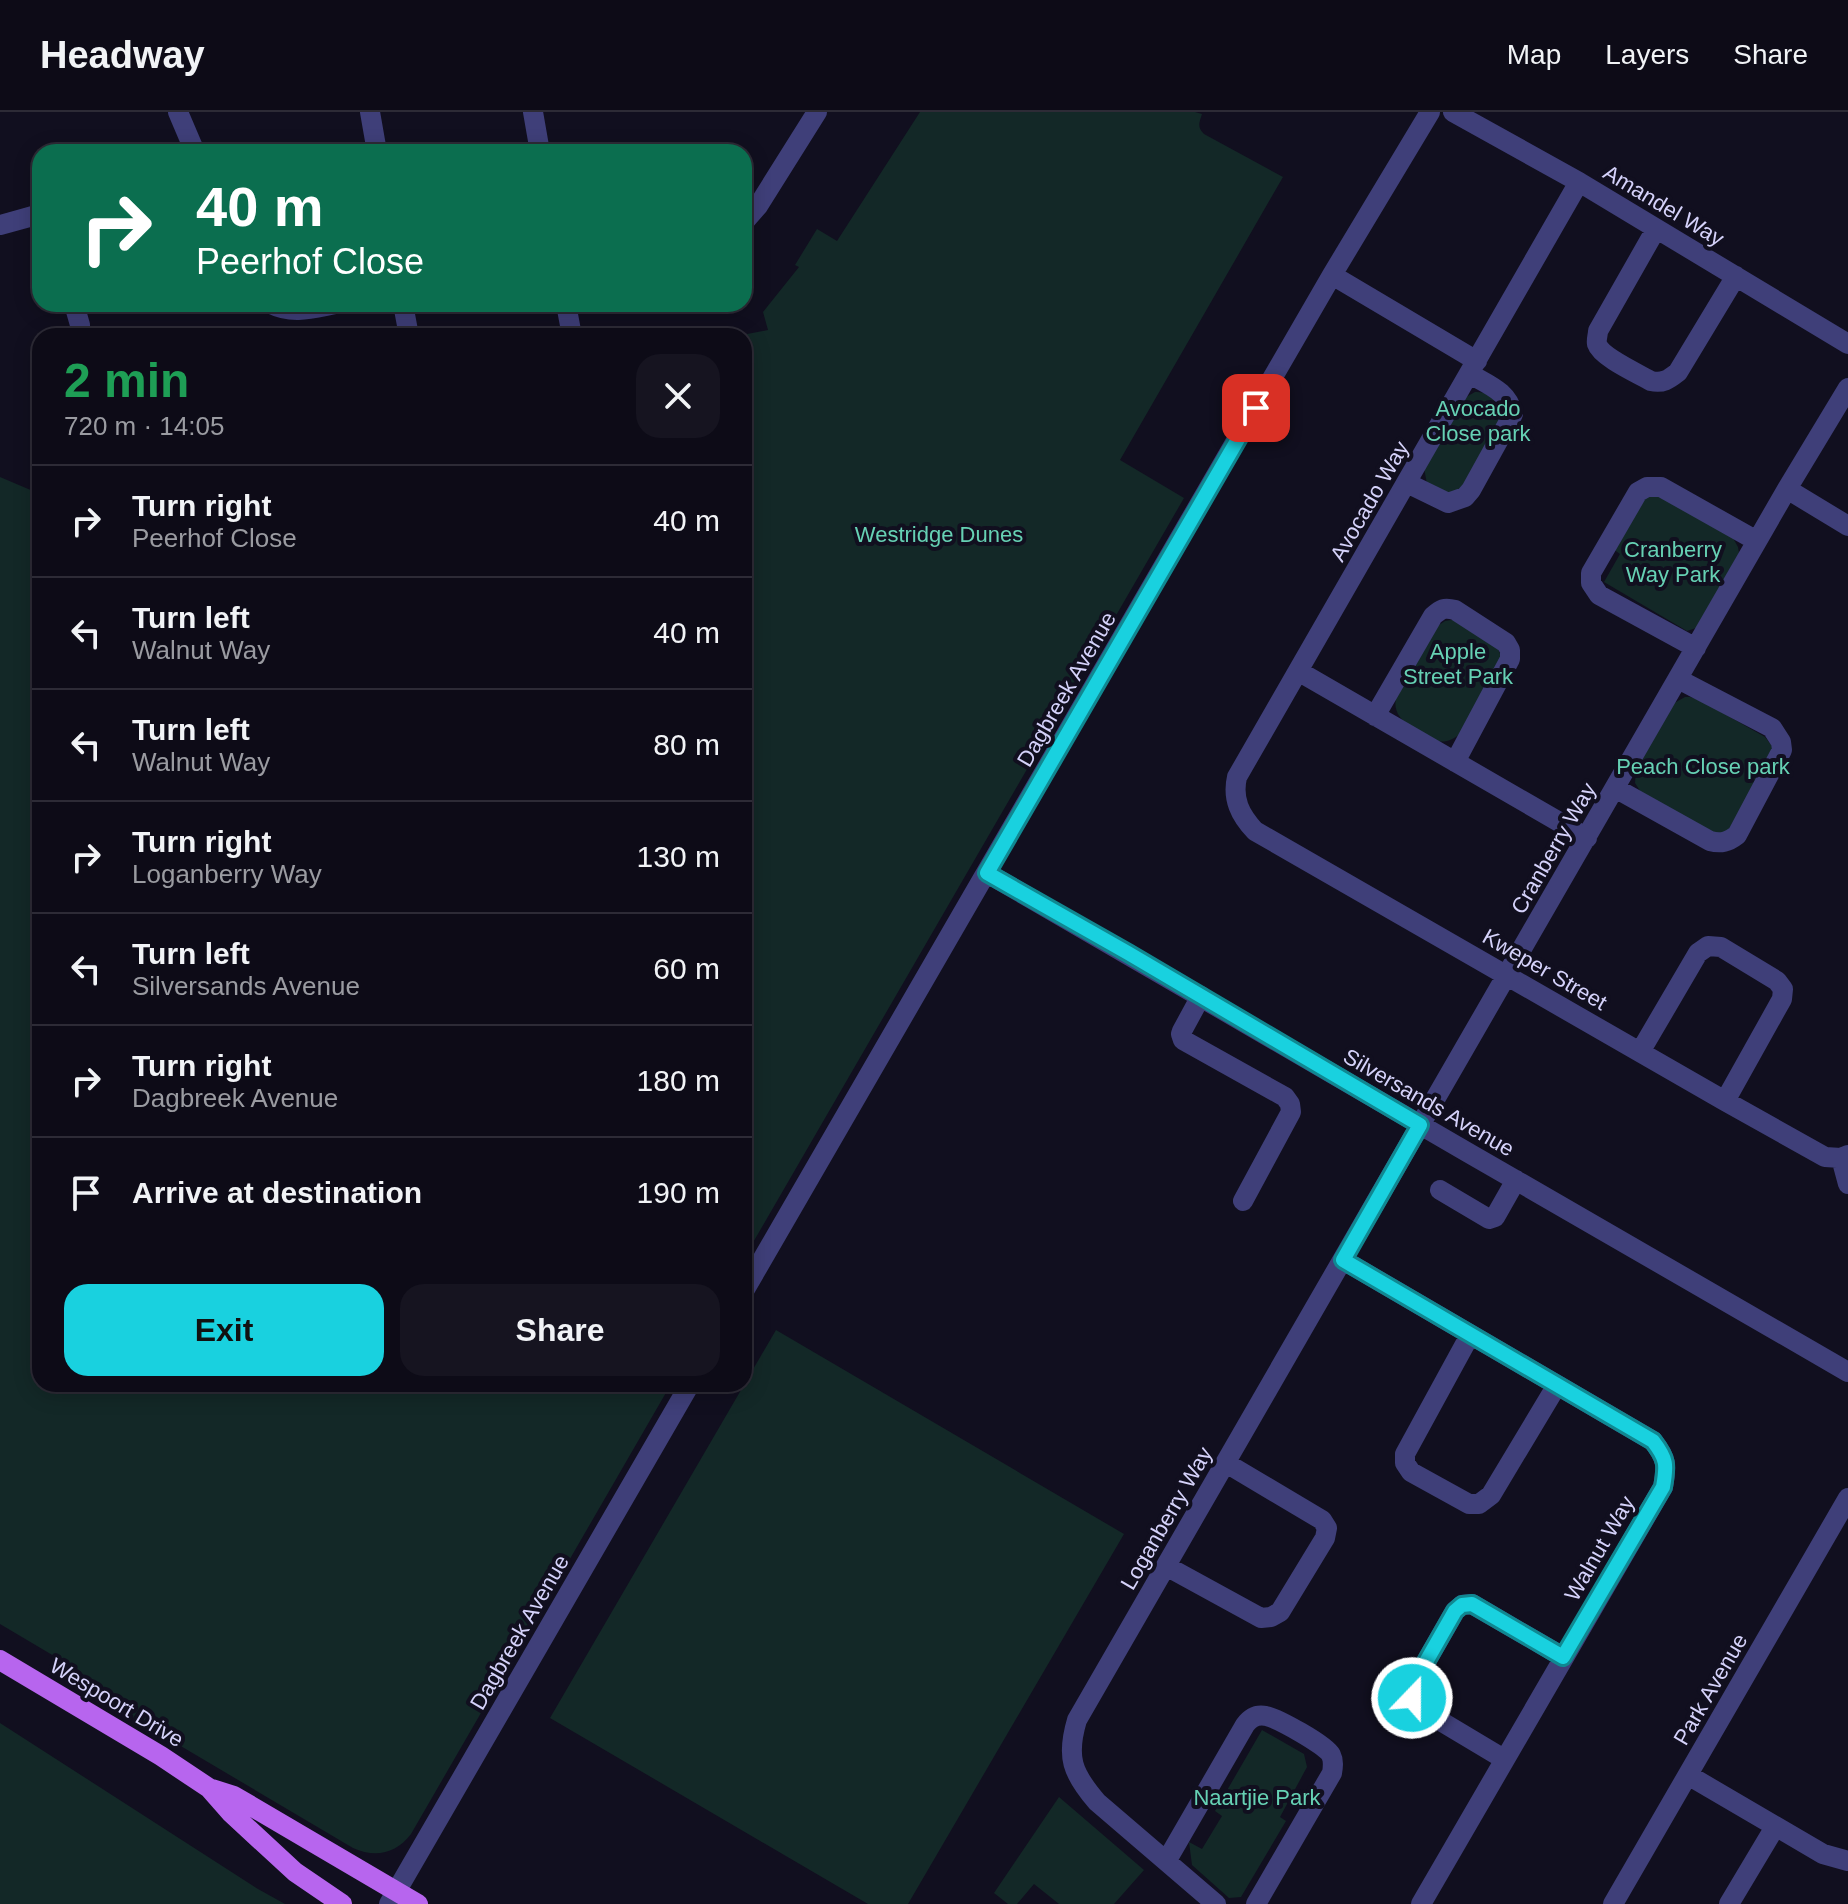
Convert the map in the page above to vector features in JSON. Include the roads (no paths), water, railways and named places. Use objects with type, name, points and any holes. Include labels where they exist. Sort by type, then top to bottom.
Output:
[{"type":"main road","name":"Wespoort Drive","points":[[0,1660],[209,1788],[231,1813],[295,1872],[342,1904]]},
{"type":"main road","name":"Wespoort Drive","points":[[209,1788],[234,1796],[392,1898],[418,1904]]},
{"type":"street","points":[[370,112],[376,144]]},
{"type":"street","points":[[533,112],[539,144]]},
{"type":"street","points":[[752,213],[817,112]]},
{"type":"street","name":"Dagbreek Avenue","points":[[752,1277],[1332,275],[1430,112]]},
{"type":"street","name":"Amandel Way","points":[[1453,112],[1579,182],[1848,344]]},
{"type":"street","points":[[181,113],[192,144]]},
{"type":"street","name":"Avocado Way","points":[[1237,804],[1237,777],[1579,182]]},
{"type":"street","points":[[0,225],[32,216]]},
{"type":"street","points":[[1656,229],[1598,331],[1597,345],[1603,353],[1651,381],[1668,381],[1678,372],[1736,276]]},
{"type":"street","points":[[1332,275],[1473,367],[1509,401],[1513,414],[1465,497],[1448,503],[1407,483]]},
{"type":"street","name":"Cranberry Way","points":[[1420,1125],[1848,388]]},
{"type":"street","points":[[1696,648],[1599,595],[1591,583],[1591,573],[1638,492],[1647,487],[1661,487],[1757,541]]},
{"type":"street","points":[[1787,489],[1848,526]]},
{"type":"street","points":[[1375,716],[1433,616],[1441,609],[1455,610],[1506,643],[1510,650],[1510,659],[1455,762]]},
{"type":"street","points":[[1298,671],[1587,838]]},
{"type":"street","points":[[1615,788],[1710,841],[1729,841],[1737,835],[1782,750],[1781,742],[1772,728],[1678,679]]},
{"type":"street","name":"Kweper Street","points":[[1237,804],[1255,831],[1825,1157],[1845,1157]]},
{"type":"street","name":"Silversands Avenue","points":[[987,873],[1848,1372]]},
{"type":"street","points":[[1640,1052],[1698,953],[1708,946],[1721,947],[1777,981],[1783,989],[1782,999],[1725,1101]]},
{"type":"street","points":[[1201,996],[1182,1031],[1183,1040],[1285,1097],[1291,1108],[1243,1201]]},
{"type":"street","name":"Loganberry Way","points":[[1216,1904],[1097,1802],[1082,1784],[1072,1760],[1071,1740],[1077,1720],[1420,1125]]},
{"type":"street","points":[[1845,1157],[1848,1184]]},
{"type":"street","points":[[1440,1190],[1492,1219],[1516,1180]]},
{"type":"street","name":"Walnut Way","points":[[1343,1260],[1653,1441],[1663,1454],[1667,1468],[1663,1487],[1421,1904]]},
{"type":"street","points":[[1470,1335],[1405,1454],[1405,1463],[1411,1472],[1469,1504],[1479,1504],[1491,1495],[1557,1385]]},
{"type":"street","name":"Dagbreek Avenue","points":[[392,1898],[685,1392]]},
{"type":"street","points":[[1166,1566],[1261,1618],[1271,1617],[1280,1612],[1325,1538],[1327,1528],[1322,1520],[1226,1463]]},
{"type":"street","name":"Park Avenue","points":[[1613,1904],[1848,1498]]},
{"type":"street","points":[[1504,1759],[1417,1707],[1412,1698],[1411,1688],[1447,1624],[1462,1605],[1472,1604],[1563,1657]]},
{"type":"street","points":[[1167,1860],[1245,1725],[1257,1716],[1270,1717],[1323,1745],[1333,1765],[1332,1773],[1256,1904]]},
{"type":"street","points":[[1688,1775],[1823,1854],[1848,1861]]},
{"type":"street","points":[[1729,1904],[1775,1827]]},
{"type":"park label","name":"Avocado Close park","points":[[1478,420]]},
{"type":"park label","name":"Westridge Dunes","points":[[939,534]]},
{"type":"park label","name":"Cranberry Way Park","points":[[1673,562]]},
{"type":"park label","name":"Apple Street Park","points":[[1458,664]]},
{"type":"park label","name":"Peach Close park","points":[[1703,766]]},
{"type":"park label","name":"Naartjie Park","points":[[1257,1797]]}]
